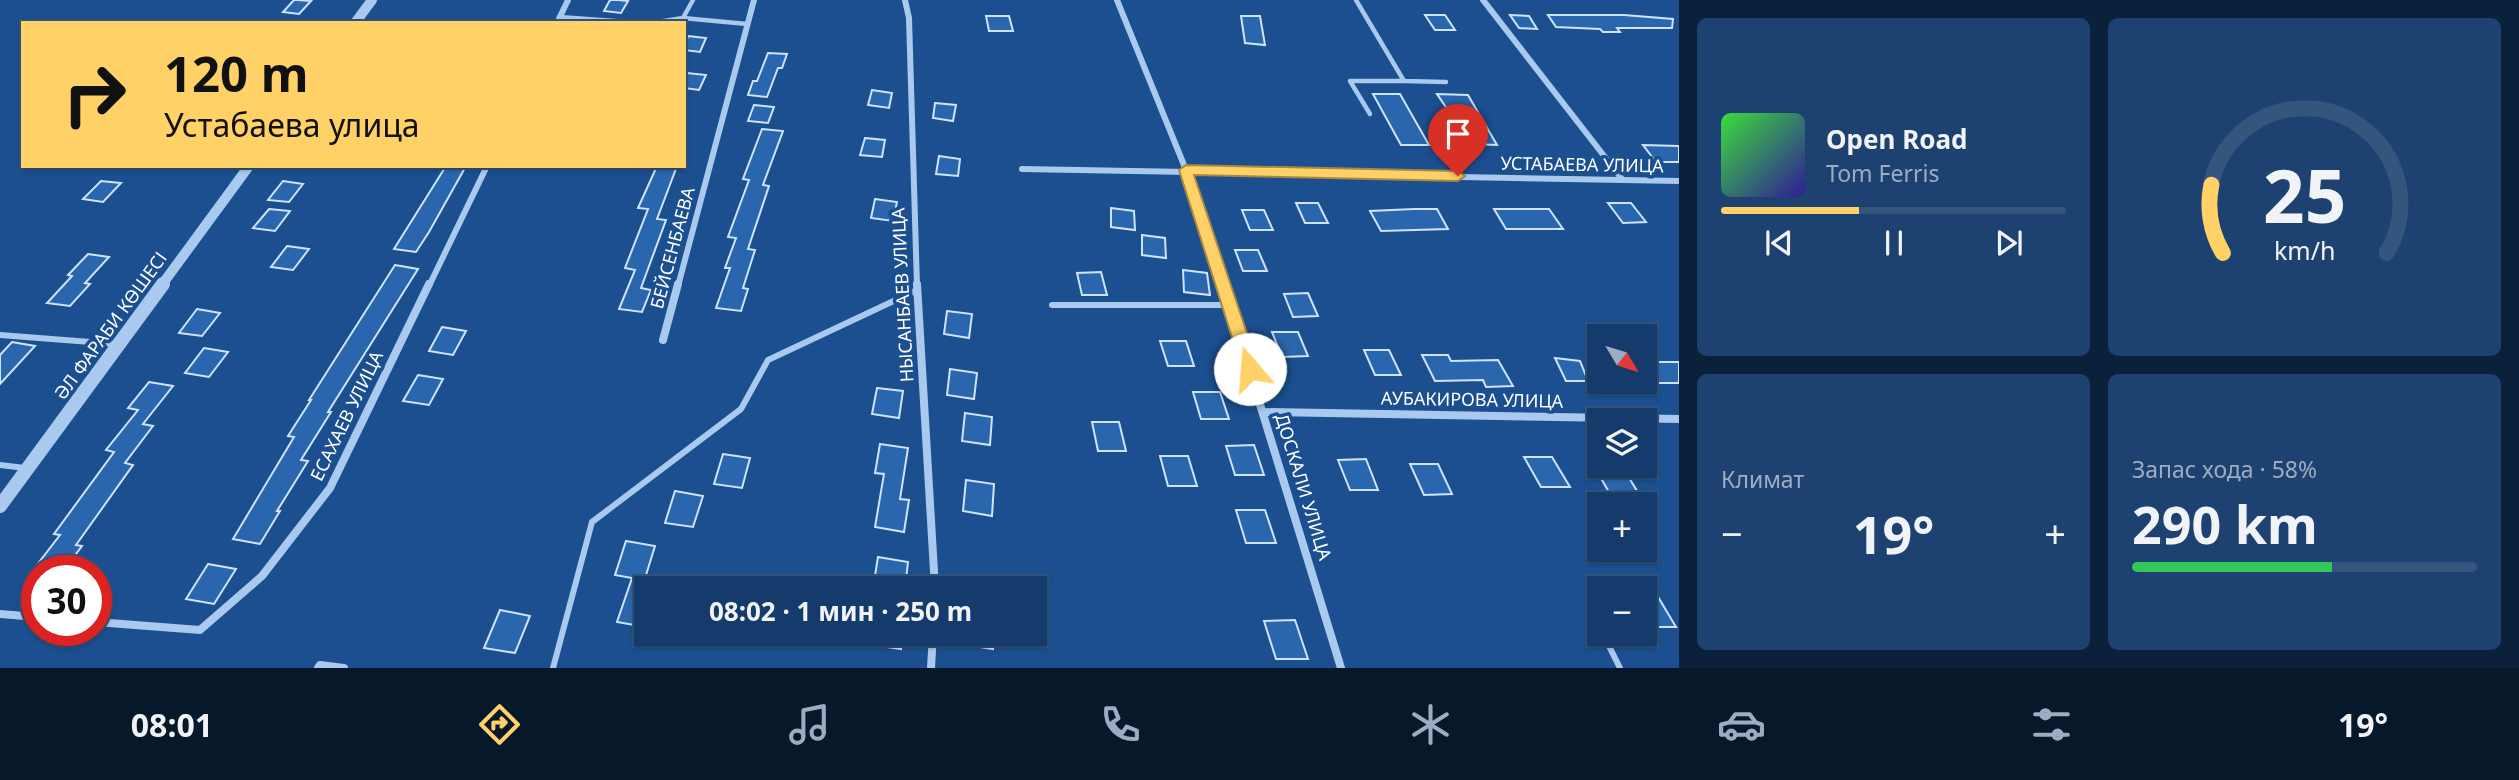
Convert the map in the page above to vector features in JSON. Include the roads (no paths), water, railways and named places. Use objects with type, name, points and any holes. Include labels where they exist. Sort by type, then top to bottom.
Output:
[{"type":"street","points":[[356,21],[372,0]]},
{"type":"street","points":[[558,20],[568,0]]},
{"type":"street","name":"БЕЙСЕНБАЕВА","points":[[663,340],[754,0]]},
{"type":"street","name":"НЫСАНБАЕВ УЛИЦА","points":[[905,0],[909,18],[917,290],[934,576]]},
{"type":"street","name":"ДОСКАЛИ УЛИЦА","points":[[1117,0],[1186,170],[1264,412],[1341,668]]},
{"type":"street","points":[[1483,0],[1622,179]]},
{"type":"street","name":"ӘЛ ФАРАБИ КӨШЕСІ","points":[[0,506],[249,168]]},
{"type":"street","name":"ЕСАХАЕВ УЛИЦА","points":[[112,623],[200,630],[262,576],[330,488],[486,168]]},
{"type":"street","name":"УСТАБАЕВА УЛИЦА","points":[[1023,169],[1679,181]]},
{"type":"street","name":"АУБАКИРОВА УЛИЦА","points":[[1264,412],[1679,419]]},
{"type":"street","points":[[0,614],[21,616]]},
{"type":"street","points":[[931,668],[932,646]]},
{"type":"street","points":[[318,668],[320,665],[344,668]]},
{"type":"lane","points":[[683,18],[693,0]]},
{"type":"lane","points":[[1356,0],[1404,81]]},
{"type":"lane","points":[[664,21],[683,18],[747,24]]},
{"type":"lane","points":[[558,20],[586,21]]},
{"type":"lane","points":[[1370,114],[1350,81],[1446,82]]},
{"type":"lane","points":[[554,668],[592,522],[741,409],[768,360],[917,290]]},
{"type":"lane","points":[[1052,305],[1230,305]]},
{"type":"lane","points":[[0,335],[119,344]]},
{"type":"lane","points":[[0,466],[28,468]]},
{"type":"lane","points":[[1609,646],[1620,668]]}]
